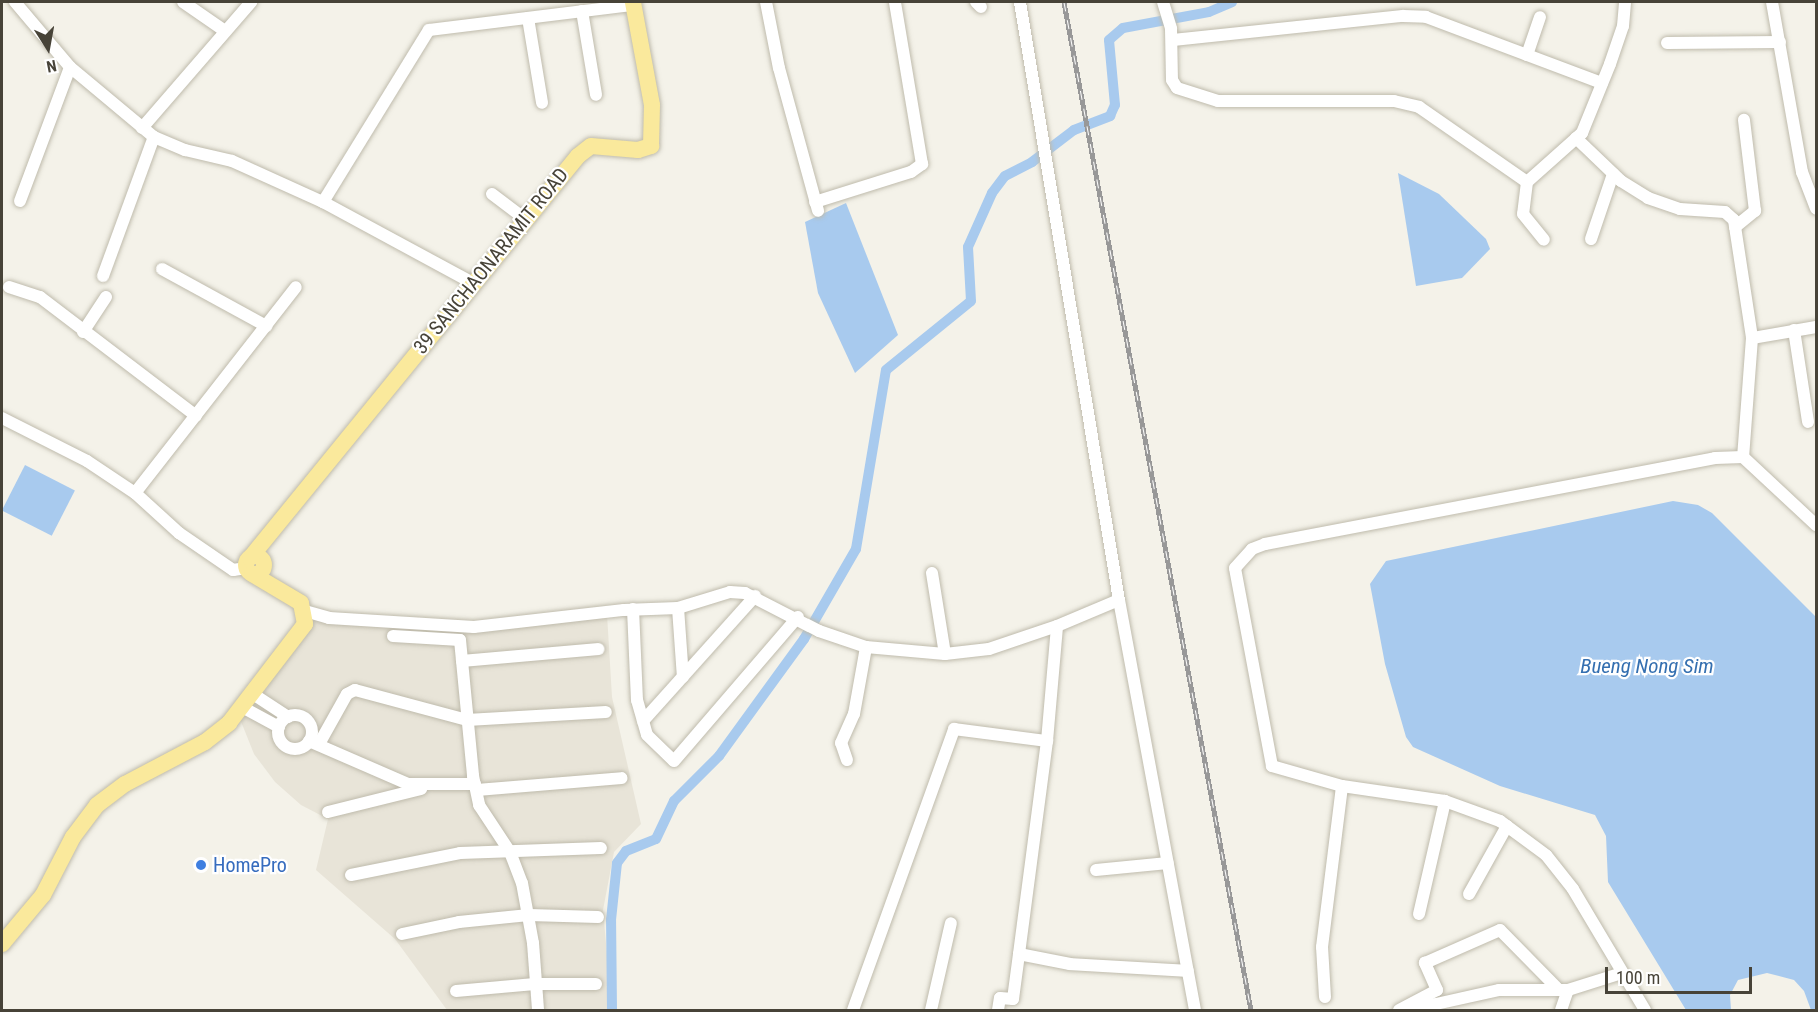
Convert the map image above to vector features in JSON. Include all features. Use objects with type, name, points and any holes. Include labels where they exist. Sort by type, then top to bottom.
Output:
[{"type":"main road","name":"39 SANCHAONARAMIT ROAD","points":[[254,565],[263,540],[578,156],[591,146],[638,150],[651,146],[652,105],[633,3]]},
{"type":"main road","points":[[2,944],[43,895],[73,837],[97,805],[125,784],[205,742],[242,707],[305,624],[305,611],[301,603],[274,585],[254,565]]},
{"type":"street","points":[[15,2],[70,68],[154,137],[185,150],[232,161],[323,202],[473,282]]},
{"type":"street","points":[[183,2],[225,32]]},
{"type":"street","points":[[142,128],[251,2]]},
{"type":"street","points":[[766,2],[779,68],[817,206],[912,172],[922,164],[895,2]]},
{"type":"street","points":[[1020,2],[1119,600],[1195,1011]]},
{"type":"street","points":[[1544,240],[1523,214],[1527,182],[1576,138],[1602,83],[1623,26],[1625,2]]},
{"type":"street","points":[[1772,2],[1802,172],[1816,208]]},
{"type":"street","points":[[323,202],[429,30],[633,3]]},
{"type":"street","points":[[1164,7],[1172,34],[1172,80],[1177,88],[1218,101],[1394,101],[1419,108],[1527,182]]},
{"type":"street","points":[[582,11],[596,95]]},
{"type":"street","points":[[1172,34],[1403,15],[1426,17],[1602,83]]},
{"type":"street","points":[[1527,55],[1540,17]]},
{"type":"street","points":[[528,18],[542,103]]},
{"type":"street","points":[[1667,43],[1780,42]]},
{"type":"street","points":[[20,201],[70,68]]},
{"type":"street","points":[[1735,227],[1755,211],[1744,120]]},
{"type":"street","points":[[103,276],[154,137]]},
{"type":"street","points":[[1576,138],[1613,174],[1648,198],[1680,209],[1725,212],[1734,220],[1752,338],[1743,457]]},
{"type":"street","points":[[1591,239],[1613,174]]},
{"type":"street","points":[[492,194],[525,219]]},
{"type":"street","points":[[162,269],[266,326]]},
{"type":"street","points":[[9,287],[40,297],[196,416]]},
{"type":"street","points":[[135,493],[296,287]]},
{"type":"street","points":[[83,332],[106,297]]},
{"type":"street","points":[[1752,338],[1816,327]]},
{"type":"street","points":[[1794,330],[1808,422]]},
{"type":"street","points":[[2,418],[71,452],[135,493],[188,539],[233,570],[254,565]]},
{"type":"street","points":[[1645,1011],[1573,889],[1546,855],[1507,826],[1445,801],[1342,786],[1272,766],[1235,568],[1252,549],[1716,458],[1743,457],[1816,525]]},
{"type":"street","points":[[932,573],[945,654]]},
{"type":"street","points":[[305,611],[329,618],[474,627],[633,609],[678,608],[730,592],[755,596],[800,618],[815,629],[866,647],[945,654],[989,649],[1057,626],[1119,600]]},
{"type":"street","points":[[643,721],[755,596]]},
{"type":"street","points":[[678,608],[683,677]]},
{"type":"street","points":[[633,609],[637,700],[647,735],[674,761],[800,618]]},
{"type":"street","points":[[998,1011],[1000,998],[1013,999],[1047,741],[1057,626]]},
{"type":"street","points":[[393,636],[460,640],[467,720],[479,805],[510,852],[529,915],[538,1011]]},
{"type":"street","points":[[847,760],[841,743],[854,714],[866,647]]},
{"type":"street","points":[[462,661],[598,649]]},
{"type":"street","points":[[288,717],[279,727],[279,737],[288,747],[297,748],[314,743],[347,694],[355,690],[467,720],[606,712]]},
{"type":"street","points":[[253,694],[288,717],[299,716],[308,721],[314,743]]},
{"type":"street","points":[[242,707],[279,727]]},
{"type":"street","points":[[853,1011],[954,729],[1047,741]]},
{"type":"street","points":[[314,743],[394,780],[408,784],[476,787],[622,778]]},
{"type":"street","points":[[328,812],[434,785]]},
{"type":"street","points":[[1325,997],[1322,947],[1342,786]]},
{"type":"street","points":[[1419,914],[1445,801]]},
{"type":"street","points":[[1469,894],[1507,826]]},
{"type":"street","points":[[351,875],[460,854],[601,848]]},
{"type":"street","points":[[1096,870],[1168,863]]},
{"type":"street","points":[[402,934],[459,922],[529,915],[598,916]]},
{"type":"street","points":[[932,1011],[951,923]]},
{"type":"street","points":[[1402,1008],[1437,990],[1425,963],[1500,930],[1564,990]]},
{"type":"street","points":[[1019,954],[1070,964],[1188,970]]},
{"type":"street","points":[[1402,1008],[1436,1004],[1499,990],[1564,990],[1622,973]]},
{"type":"street","points":[[456,991],[535,984],[596,984]]},
{"type":"street","points":[[1561,1011],[1564,990]]},
{"type":"shaded area","points":[[607,614],[612,697],[641,824],[614,852],[603,910],[612,1010],[447,1010],[395,939],[316,870],[328,819],[301,805],[275,782],[254,754],[240,719],[314,620],[442,630]]},
{"type":"water","points":[[1398,173],[1439,194],[1486,239],[1490,249],[1462,278],[1416,286]]},
{"type":"water","points":[[846,203],[898,335],[855,373],[818,293],[805,222]]},
{"type":"water","points":[[25,465],[75,490],[52,536],[2,511]]},
{"type":"water","name":"Bueng Nong Sim","points":[[1673,501],[1698,505],[1712,513],[1816,617],[1816,1010],[1811,1010],[1804,991],[1794,980],[1767,973],[1738,980],[1730,995],[1731,1010],[1686,1010],[1608,882],[1606,836],[1595,815],[1500,786],[1413,747],[1406,737],[1385,664],[1370,584],[1386,561]]},
{"type":"waterway","points":[[612,1010],[611,920],[617,863],[626,851],[656,839],[674,801],[719,756],[804,639],[856,549],[886,370],[971,301],[968,247],[992,193],[1005,176],[1032,162],[1074,130],[1110,116],[1115,105],[1109,40],[1123,28],[1209,12],[1232,2]]},
{"type":"railway","points":[[1064,2],[1251,1010]]},
{"type":"place","name":"HomePro","points":[[201,865]]}]
